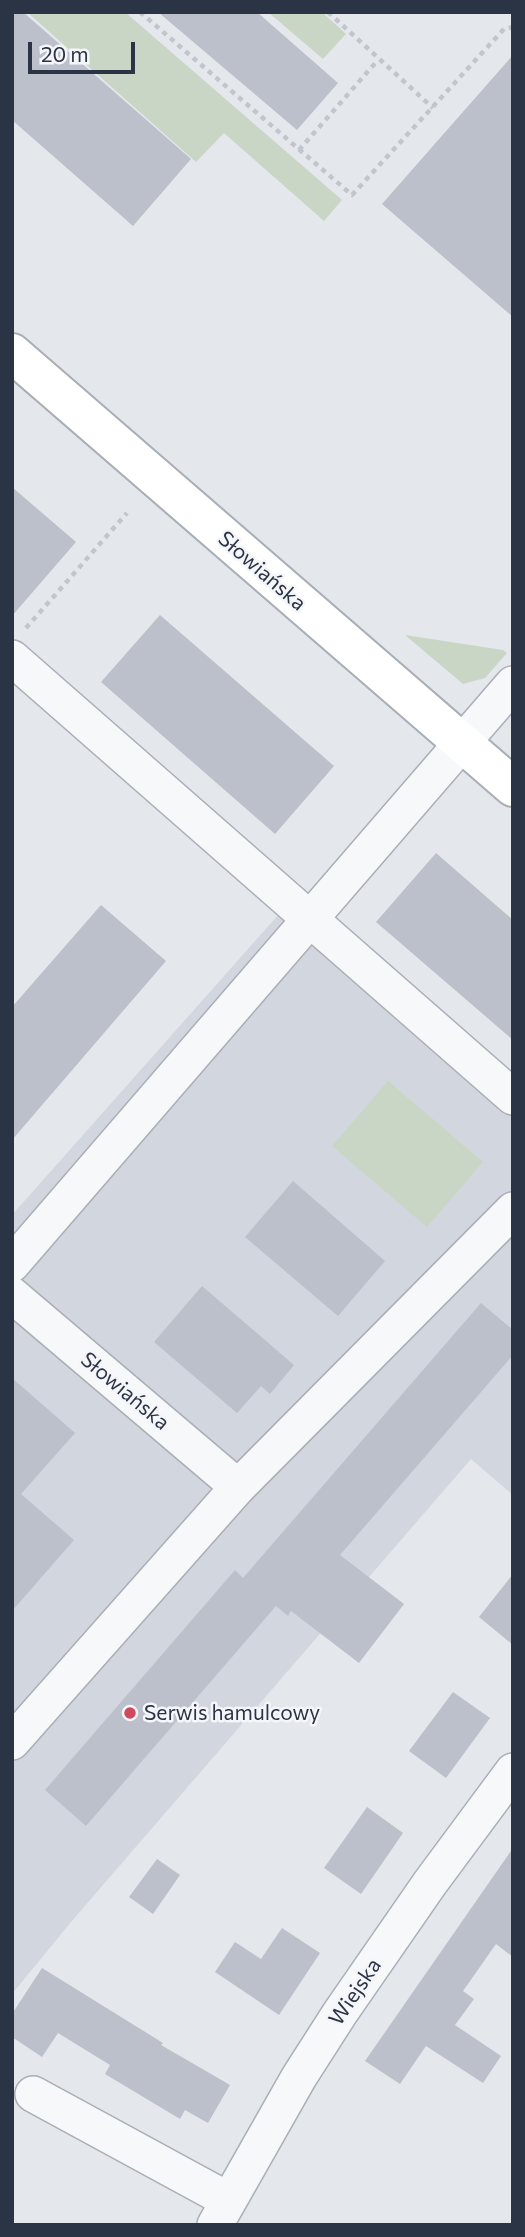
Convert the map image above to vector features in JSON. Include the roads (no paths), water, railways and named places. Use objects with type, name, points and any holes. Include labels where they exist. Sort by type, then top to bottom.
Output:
[{"type":"street","name":"Słowiańska","points":[[12,353],[513,787]]},
{"type":"street","points":[[19,643],[111,742],[309,920],[513,1097]]},
{"type":"street","points":[[12,1264],[513,684]]},
{"type":"street","points":[[12,1742],[238,1487],[513,1210]]},
{"type":"street","name":"Słowiańska","points":[[12,1295],[238,1487]]},
{"type":"street","name":"Wiejska","points":[[221,2212],[299,2077],[354,1992],[513,1771]]},
{"type":"street","points":[[33,2094],[221,2212]]},
{"type":"place","name":"Serwis hamulcowy","points":[[130,1713]]}]
